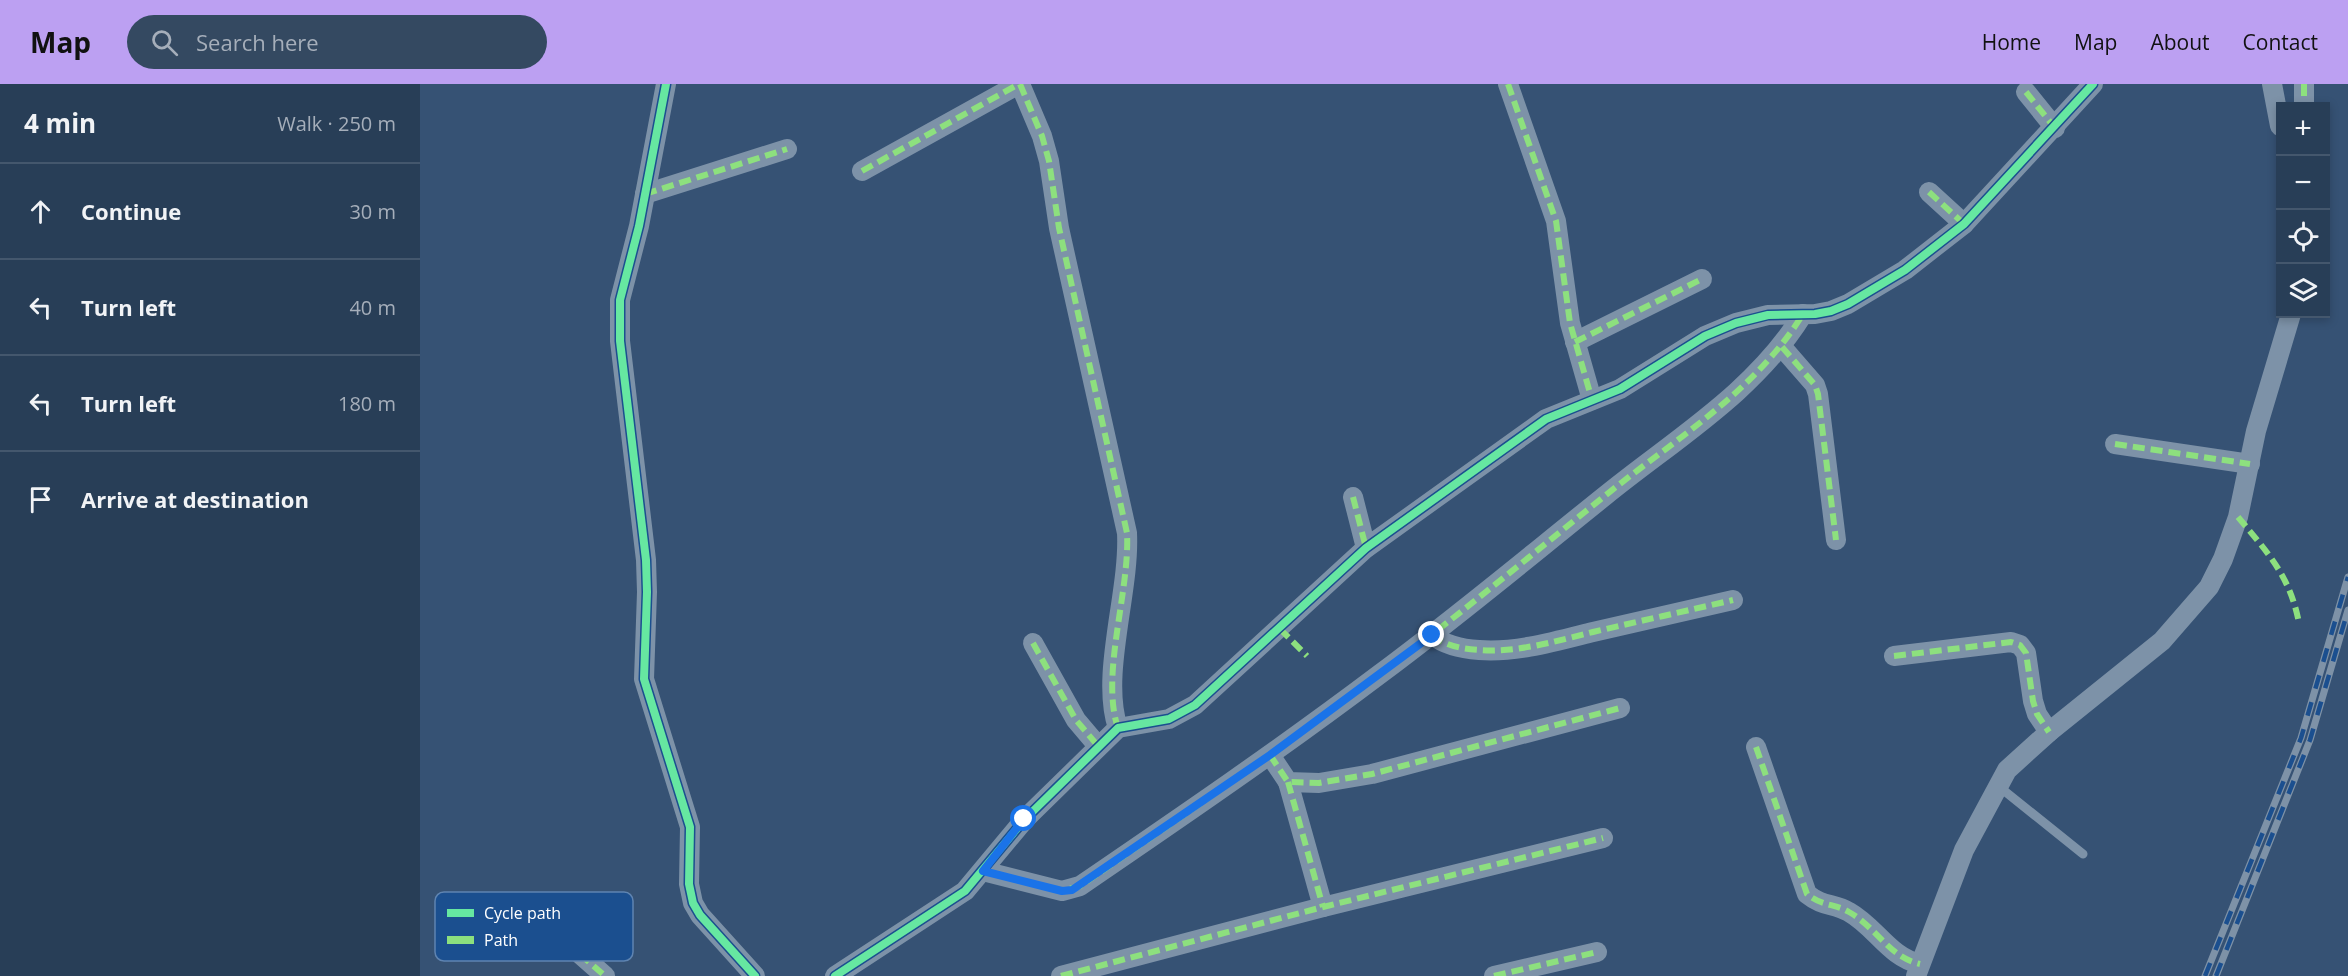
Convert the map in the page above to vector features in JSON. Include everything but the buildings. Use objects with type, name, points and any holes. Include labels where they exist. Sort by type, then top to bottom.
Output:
[{"type":"street","points":[[666,84],[645,194],[625,274],[619,319],[646,560],[644,679],[690,827],[689,884],[693,903],[700,915],[755,976]]},
{"type":"street","points":[[862,171],[1019,84],[1042,136],[1049,161],[1057,218],[1127,533],[1128,561],[1112,689],[1113,713],[1118,728]]},
{"type":"street","points":[[1508,84],[1556,220],[1568,312],[1592,400]]},
{"type":"street","points":[[835,976],[944,907],[965,891],[1024,819],[1118,728],[1169,719],[1195,705],[1366,548],[1546,419],[1620,388],[1705,336],[1736,323],[1768,315],[1831,311],[1885,283],[1964,224],[2055,128],[2093,84]]},
{"type":"street","points":[[2272,84],[2276,105]]},
{"type":"street","points":[[2304,84],[2304,102]]},
{"type":"street","points":[[2026,92],[2055,128]]},
{"type":"street","points":[[645,194],[787,148]]},
{"type":"street","points":[[1929,192],[1964,224]]},
{"type":"street","points":[[1575,342],[1702,279]]},
{"type":"street","points":[[983,871],[1062,891],[1072,890],[1270,755],[1432,635],[1626,479],[1708,419],[1782,347],[1803,314]]},
{"type":"street","points":[[1756,747],[1807,894],[1819,904],[1847,910],[1918,970],[1964,850],[1996,785],[2007,770],[2049,732],[2162,641],[2209,587],[2232,536],[2261,412],[2290,318]]},
{"type":"street","points":[[1782,347],[1815,386],[1818,394],[1836,540]]},
{"type":"street","points":[[2115,444],[2250,464]]},
{"type":"street","points":[[1353,497],[1366,548]]},
{"type":"street","points":[[1432,635],[1440,641],[1482,651],[1520,647],[1733,600]]},
{"type":"street","points":[[1894,656],[2011,642],[2020,645],[2026,653],[2037,714],[2049,732]]},
{"type":"street","points":[[1033,643],[1076,720],[1098,746]]},
{"type":"street","points":[[1288,782],[1319,783],[1372,774],[1620,708]]},
{"type":"street","points":[[1270,755],[1288,782],[1323,907]]},
{"type":"street","points":[[1061,976],[1323,907],[1603,838]]},
{"type":"street","points":[[1494,976],[1597,952]]},
{"type":"street","points":[[588,961],[605,976]]},
{"type":"lane","points":[[1996,785],[2083,854]]},
{"type":"railway","points":[[2205,976],[2301,738],[2348,577]]},
{"type":"railway","points":[[2216,976],[2310,740],[2348,610]]},
{"type":"marked path","points":[[862,171],[1019,84]]},
{"type":"marked path","points":[[1020,84],[1042,136],[1049,161],[1059,228],[1127,533],[1127,556],[1112,683],[1113,707],[1118,728]]},
{"type":"marked path","points":[[1508,84],[1556,221],[1570,323],[1592,400]]},
{"type":"marked path","points":[[2304,84],[2304,102]]},
{"type":"marked path","points":[[2026,92],[2055,128]]},
{"type":"marked path","points":[[645,194],[787,149]]},
{"type":"marked path","points":[[1929,192],[1964,224]]},
{"type":"marked path","points":[[1575,342],[1702,279]]},
{"type":"marked path","points":[[983,871],[1062,891],[1080,886],[1306,729],[1466,608],[1738,391],[1784,342],[1803,314]]},
{"type":"marked path","points":[[1782,347],[1815,385],[1818,394],[1836,540]]},
{"type":"marked path","points":[[2115,444],[2250,464]]},
{"type":"marked path","points":[[1353,497],[1366,548]]},
{"type":"marked path","points":[[2238,517],[2284,578],[2299,623]]},
{"type":"marked path","points":[[1432,635],[1460,648],[1507,650],[1733,600]]},
{"type":"marked path","points":[[1280,629],[1307,656]]},
{"type":"marked path","points":[[1894,656],[2011,642],[2020,645],[2026,653],[2037,714],[2049,732]]},
{"type":"marked path","points":[[1033,643],[1076,720],[1098,746]]},
{"type":"marked path","points":[[1270,755],[1288,782],[1319,783],[1372,774],[1620,708]]},
{"type":"marked path","points":[[1756,747],[1807,894],[1859,918],[1900,955],[1920,964]]},
{"type":"marked path","points":[[1288,782],[1323,907]]},
{"type":"marked path","points":[[1061,976],[1323,907],[1603,838]]},
{"type":"marked path","points":[[1494,976],[1597,952]]},
{"type":"marked path","points":[[588,961],[605,976]]},
{"type":"cycle path","points":[[666,84],[639,226],[620,300],[620,341],[646,560],[644,679],[690,827],[689,884],[693,903],[700,915],[755,976]]},
{"type":"cycle path","points":[[835,976],[965,891],[1025,819],[1118,728],[1169,719],[1195,705],[1366,548],[1546,419],[1620,389],[1705,336],[1736,323],[1768,315],[1815,314],[1831,311],[1848,304],[1905,270],[1964,224],[2093,84]]},
{"type":"route","points":[[1024,819],[983,871],[1062,891],[1072,890],[1270,755],[1432,635]]}]
